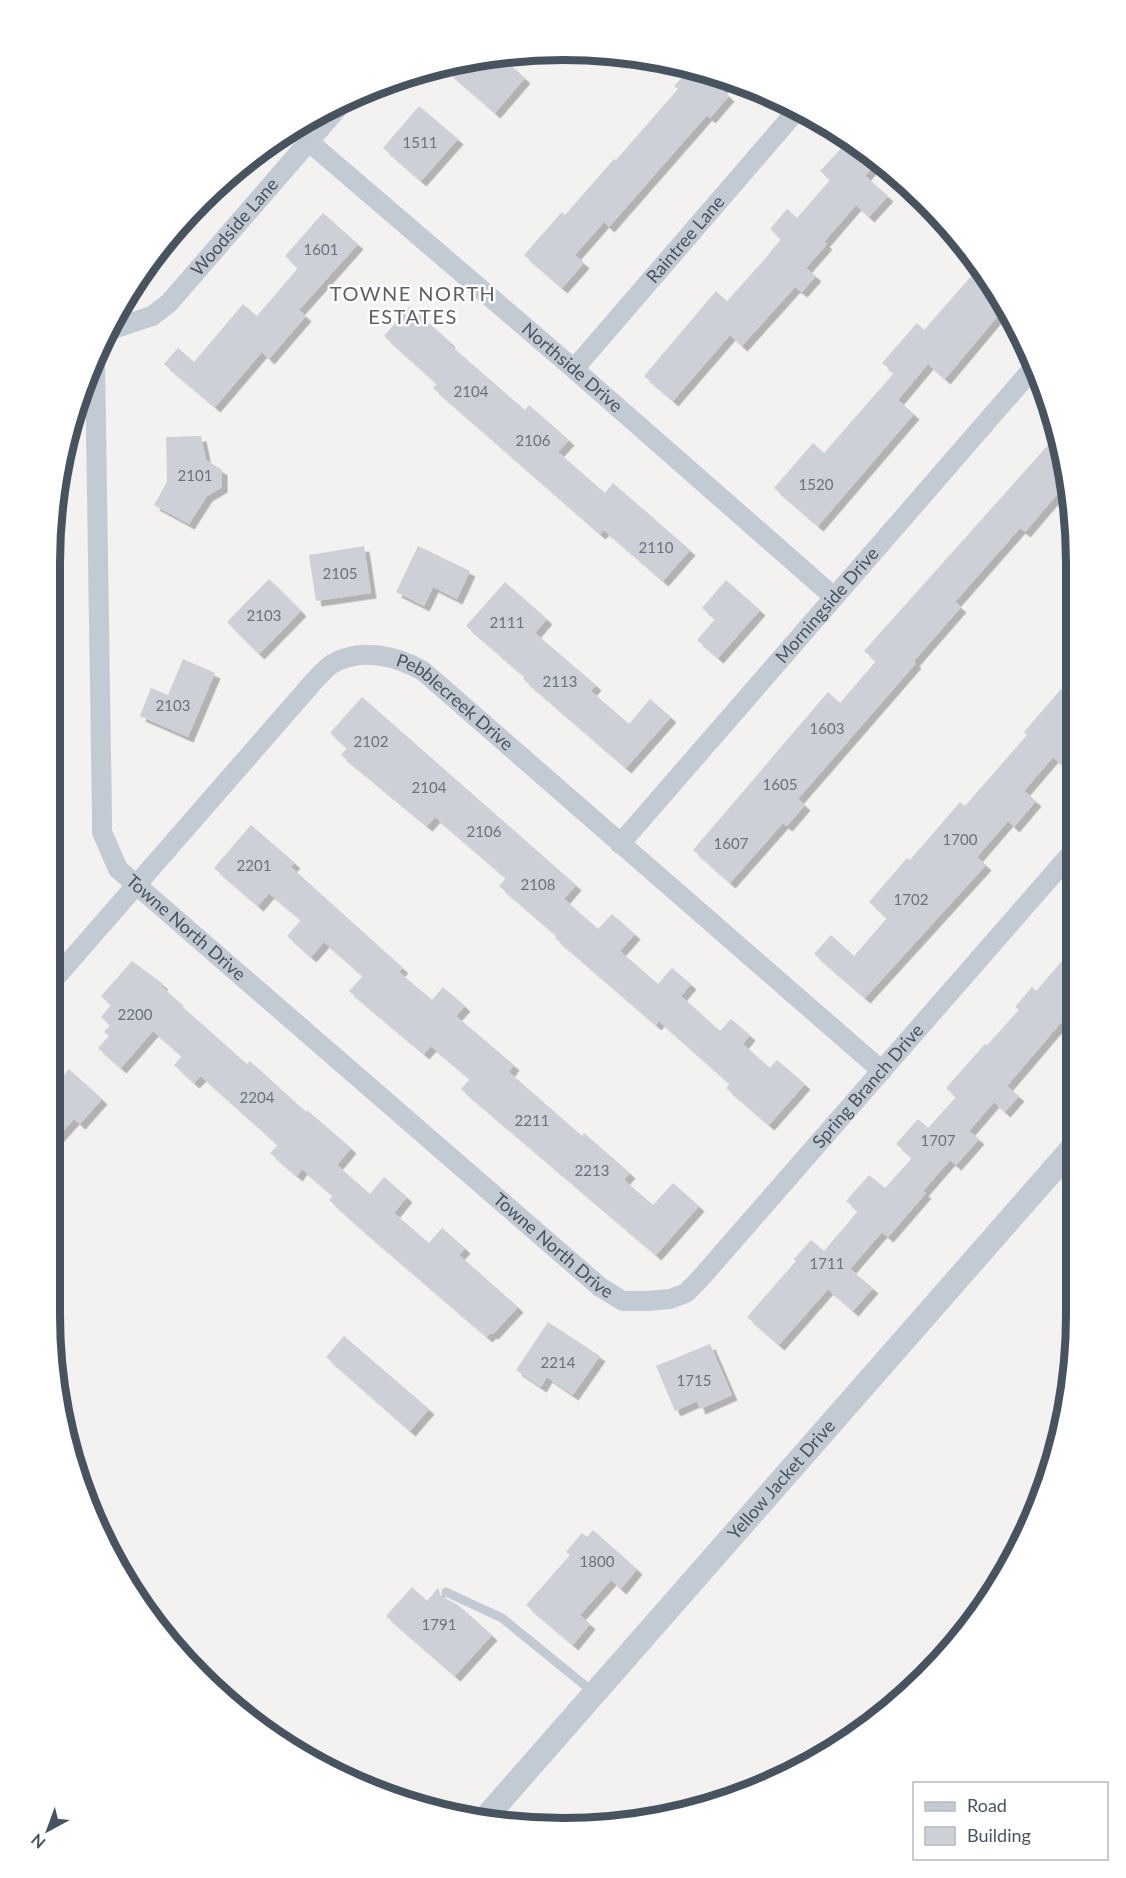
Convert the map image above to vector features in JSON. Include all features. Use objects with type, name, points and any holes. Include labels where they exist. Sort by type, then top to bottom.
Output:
[{"type":"street","name":"Raintree Lane","points":[[574,369],[792,116]]},
{"type":"street","name":"Woodside Lane","points":[[119,327],[152,315],[169,303],[329,118]]},
{"type":"street","name":"Northside Drive","points":[[309,141],[834,597]]},
{"type":"street","name":"Morningside Drive","points":[[620,844],[1029,373]]},
{"type":"street","name":"Towne North Drive","points":[[94,381],[102,832],[118,869],[600,1287],[623,1300],[647,1301]]},
{"type":"street","name":"Pebblecreek Drive","points":[[60,972],[315,680],[333,664],[356,656],[380,656],[404,660],[423,671],[882,1071]]},
{"type":"street","name":"Spring Branch Drive","points":[[647,1301],[670,1299],[686,1293],[699,1280],[1066,864]]},
{"type":"street","name":"Yellow Jacket Drive","points":[[490,1813],[1066,1155]]},
{"type":"lane","points":[[446,1592],[502,1618],[595,1693]]},
{"type":"building","points":[[508,63],[525,78],[495,113],[450,73]]},
{"type":"building","points":[[684,75],[723,86],[721,89],[729,96],[710,118],[707,115],[609,227],[604,222],[575,255],[584,263],[562,288],[524,255],[562,212],[565,215],[614,159],[616,160],[678,89],[674,86]]},
{"type":"building","points":[[419,106],[458,139],[421,181],[383,148]]},
{"type":"building","points":[[843,146],[872,167],[865,176],[888,196],[869,217],[856,205],[824,242],[827,244],[806,268],[816,276],[802,292],[795,287],[742,346],[730,335],[673,401],[644,376],[716,291],[727,301],[764,260],[781,239],[770,229],[787,209],[797,218],[830,180],[820,171]]},
{"type":"building","points":[[323,213],[358,244],[299,310],[306,316],[269,359],[262,352],[215,407],[164,364],[178,348],[194,362],[243,304],[257,316],[298,268],[285,256]]},
{"type":"building","points":[[974,273],[1000,314],[945,379],[928,364],[898,400],[914,414],[818,526],[774,488],[813,443],[824,453],[894,373],[882,363],[917,323],[924,330]]},
{"type":"building","points":[[410,306],[450,342],[449,344],[525,410],[529,405],[569,440],[558,452],[605,493],[613,483],[690,550],[663,581],[604,530],[600,534],[433,388],[437,384],[384,336]]},
{"type":"building","points":[[201,436],[206,460],[222,470],[222,487],[207,496],[189,524],[154,505],[167,482],[166,437]]},
{"type":"building","points":[[1051,442],[1061,490],[1025,532],[1020,528],[955,602],[961,607],[914,661],[916,663],[798,799],[805,805],[787,826],[783,823],[730,883],[693,850],[828,692],[840,703],[876,661],[864,651]]},
{"type":"building","points":[[364,546],[371,593],[316,601],[309,555]]},
{"type":"building","points":[[418,546],[470,571],[457,599],[433,587],[424,606],[396,592]]},
{"type":"building","points":[[269,579],[301,611],[259,654],[227,622]]},
{"type":"building","points":[[726,580],[760,610],[718,658],[697,640],[715,619],[702,608]]},
{"type":"building","points":[[505,582],[547,619],[535,633],[596,685],[591,691],[629,724],[650,699],[671,717],[626,768],[523,679],[525,677],[466,626]]},
{"type":"building","points":[[183,659],[215,673],[188,737],[140,716],[151,688],[168,695]]},
{"type":"building","points":[[1061,689],[1065,692],[1066,769],[1053,757],[1024,791],[1036,801],[1014,827],[1008,821],[977,857],[986,865],[865,998],[814,954],[831,935],[854,956],[887,918],[869,902],[907,858],[910,860],[960,802],[965,806],[1027,735],[1024,732]]},
{"type":"building","points":[[362,697],[576,885],[564,899],[598,929],[612,914],[635,934],[620,951],[658,984],[672,968],[691,984],[681,996],[720,1031],[731,1019],[750,1035],[743,1044],[770,1068],[777,1060],[805,1084],[769,1125],[726,1088],[730,1084],[659,1021],[656,1025],[555,938],[557,936],[499,886],[506,878],[435,817],[427,826],[341,755],[347,748],[330,733]]},
{"type":"building","points":[[251,825],[295,863],[291,867],[403,968],[399,972],[432,1000],[443,987],[465,1006],[456,1016],[514,1065],[509,1072],[582,1136],[584,1133],[630,1173],[624,1180],[653,1205],[673,1183],[699,1206],[656,1255],[461,1089],[470,1079],[431,1046],[424,1054],[349,991],[363,976],[324,942],[311,957],[287,936],[301,920],[269,893],[258,906],[214,868]]},
{"type":"building","points":[[1066,956],[1066,1017],[1007,1086],[1019,1096],[1005,1112],[994,1102],[969,1131],[979,1139],[956,1165],[950,1160],[923,1191],[926,1193],[888,1237],[882,1232],[850,1269],[873,1288],[853,1311],[828,1289],[779,1345],[747,1317],[796,1261],[794,1259],[811,1240],[824,1251],[858,1211],[846,1201],[869,1175],[885,1188],[912,1158],[896,1144],[918,1119],[928,1128],[956,1097],[946,1088],[1019,1010],[1015,1007],[1032,987],[1036,991]]},
{"type":"building","points":[[132,961],[163,984],[161,986],[177,1002],[247,1064],[250,1061],[306,1112],[307,1110],[351,1148],[337,1165],[370,1194],[384,1177],[407,1197],[394,1213],[429,1243],[442,1228],[465,1248],[459,1255],[518,1307],[493,1334],[487,1337],[360,1228],[329,1200],[333,1196],[302,1169],[297,1176],[270,1153],[278,1145],[201,1076],[194,1083],[174,1065],[182,1056],[153,1031],[121,1068],[98,1048],[109,1036],[104,1032],[110,1025],[101,1017],[111,1005],[101,996]]},
{"type":"building","points":[[69,1069],[102,1099],[80,1124],[74,1119],[60,1135],[60,1079]]},
{"type":"building","points":[[548,1322],[600,1356],[573,1395],[547,1377],[541,1387],[516,1370]]},
{"type":"building","points":[[344,1336],[429,1409],[410,1431],[326,1357]]},
{"type":"building","points":[[710,1344],[732,1395],[700,1409],[697,1401],[675,1411],[656,1366]]},
{"type":"building","points":[[593,1530],[637,1569],[621,1589],[611,1580],[580,1615],[590,1624],[573,1645],[526,1605],[570,1555],[566,1552],[582,1533],[587,1537]]},
{"type":"building","points":[[412,1587],[427,1601],[438,1588],[441,1596],[458,1605],[492,1635],[455,1676],[386,1616]]},
{"type":"district","name":"TOWNE NORTH ESTATES","points":[[413,306]]}]
